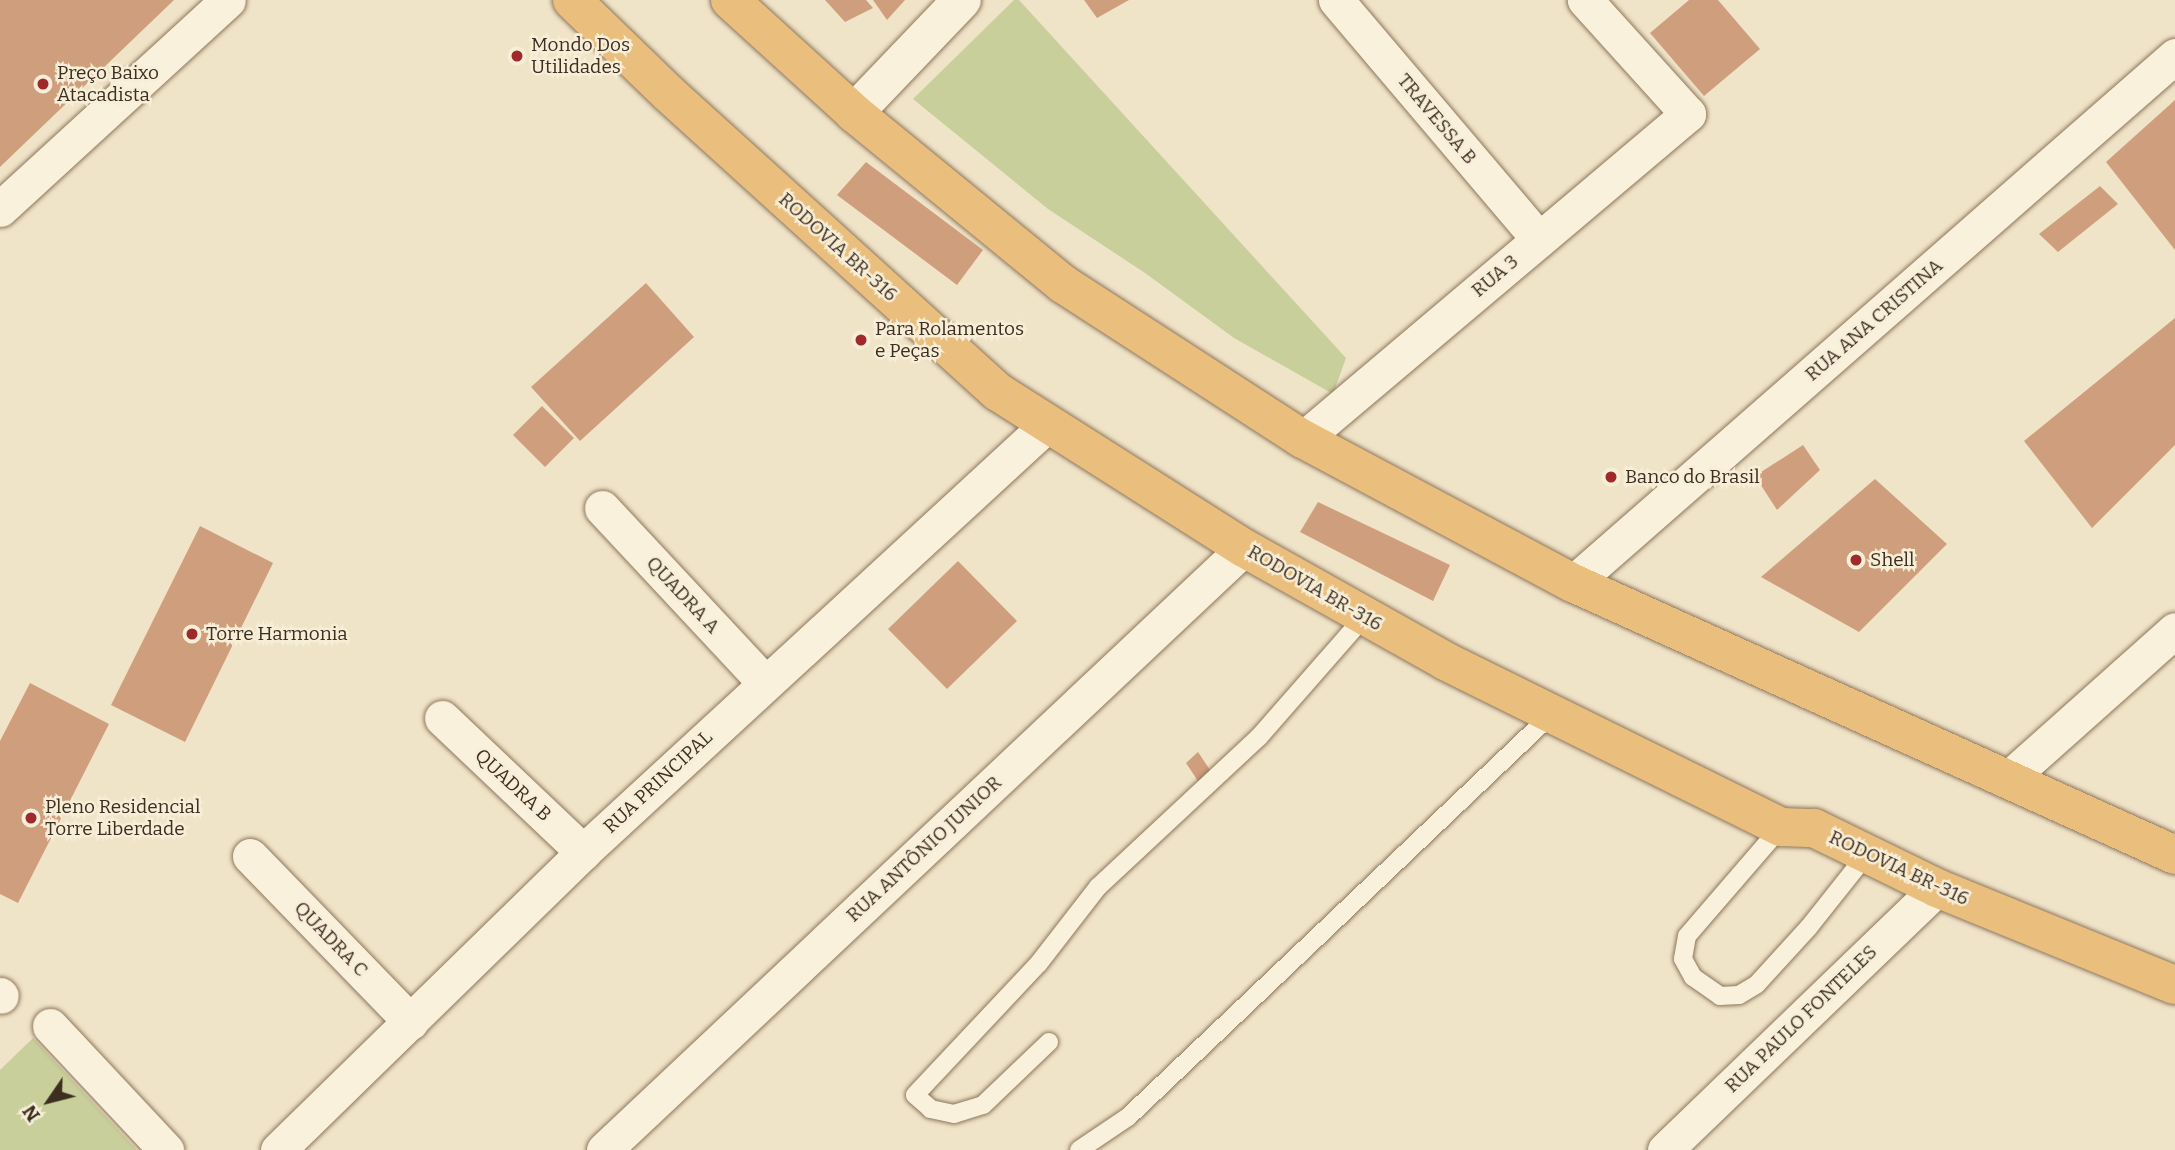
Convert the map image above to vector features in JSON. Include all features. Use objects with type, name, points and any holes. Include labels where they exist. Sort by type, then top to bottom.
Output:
[{"type":"highway","name":"RODOVIA BR-316","points":[[572,0],[668,93],[998,392],[1244,548],[1445,662],[1781,827],[1814,828],[1937,888],[2175,985]]},
{"type":"highway","points":[[730,0],[854,113],[1063,284],[1303,439],[1573,583],[2175,855]]},
{"type":"street","points":[[0,209],[228,0]]},
{"type":"street","points":[[854,113],[962,0]]},
{"type":"street","name":"TRAVESSA B","points":[[1336,0],[1539,239]]},
{"type":"street","name":"RUA 3","points":[[1303,439],[1688,114],[1586,0]]},
{"type":"street","name":"RUA ANA CRISTINA","points":[[1573,583],[2175,56]]},
{"type":"street","name":"RUA PRINCIPAL","points":[[278,1150],[583,852],[764,682],[1048,424]]},
{"type":"street","name":"QUADRA A","points":[[602,508],[764,682]]},
{"type":"street","name":"RUA ANTÔNIO JUNIOR","points":[[604,1150],[1244,548]]},
{"type":"street","points":[[2009,778],[2175,630]]},
{"type":"street","name":"QUADRA B","points":[[442,718],[583,852]]},
{"type":"street","name":"QUADRA C","points":[[250,856],[411,1022]]},
{"type":"street","name":"RUA PAULO FONTELES","points":[[1665,1150],[1937,888]]},
{"type":"street","points":[[50,1026],[166,1150]]},
{"type":"lane","points":[[1049,1042],[984,1105],[954,1114],[931,1109],[915,1094],[1039,963],[1098,887],[1259,737],[1365,616]]},
{"type":"lane","points":[[1079,1150],[1128,1117],[1552,714]]},
{"type":"lane","points":[[1781,827],[1687,936],[1683,959],[1693,977],[1720,996],[1739,995],[1757,984],[1809,926],[1867,854]]},
{"type":"green space","points":[[1014,0],[1019,0],[1346,358],[1333,394],[1234,338],[1145,273],[1048,209],[913,99]]},
{"type":"green space","points":[[33,1038],[137,1150],[0,1150],[0,1070]]},
{"type":"building","name":"Preço Baixo Atacadista","points":[[0,0],[174,0],[0,167]]},
{"type":"building","points":[[825,0],[866,0],[873,8],[845,22]]},
{"type":"building","points":[[873,0],[905,0],[887,20]]},
{"type":"building","points":[[1084,0],[1129,0],[1097,18]]},
{"type":"building","points":[[1689,0],[1718,0],[1760,49],[1704,96],[1650,33]]},
{"type":"building","points":[[2175,100],[2175,250],[2106,162]]},
{"type":"building","points":[[866,162],[983,250],[957,285],[837,195]]},
{"type":"building","points":[[2100,186],[2118,204],[2058,252],[2039,234]]},
{"type":"building","points":[[646,283],[694,337],[580,441],[531,387]]},
{"type":"building","points":[[2175,318],[2175,445],[2092,528],[2024,441]]},
{"type":"building","points":[[542,406],[574,438],[545,467],[513,435]]},
{"type":"building","points":[[1803,445],[1820,470],[1777,510],[1755,476]]},
{"type":"building","name":"Shell","points":[[1875,479],[1947,544],[1859,632],[1761,577]]},
{"type":"building","points":[[1318,502],[1450,565],[1433,601],[1300,532]]},
{"type":"building","name":"Torre Harmonia","points":[[200,526],[273,563],[185,742],[111,705]]},
{"type":"building","points":[[958,561],[1017,621],[947,689],[888,629]]},
{"type":"building","name":"Pleno Residencial Torre Liberdade","points":[[30,683],[109,724],[18,903],[0,894],[0,741]]},
{"type":"building","points":[[1198,752],[1212,773],[1200,784],[1186,763]]},
{"type":"place","name":"Mondo Dos Utilidades","points":[[517,56]]},
{"type":"place","name":"Preço Baixo Atacadista","points":[[43,84]]},
{"type":"place","name":"Para Rolamentos e Peças","points":[[861,340]]},
{"type":"place","name":"Banco do Brasil","points":[[1611,477]]},
{"type":"place","name":"Shell","points":[[1856,560]]},
{"type":"place","name":"Torre Harmonia","points":[[192,634]]},
{"type":"place","name":"Pleno Residencial Torre Liberdade","points":[[31,818]]}]
